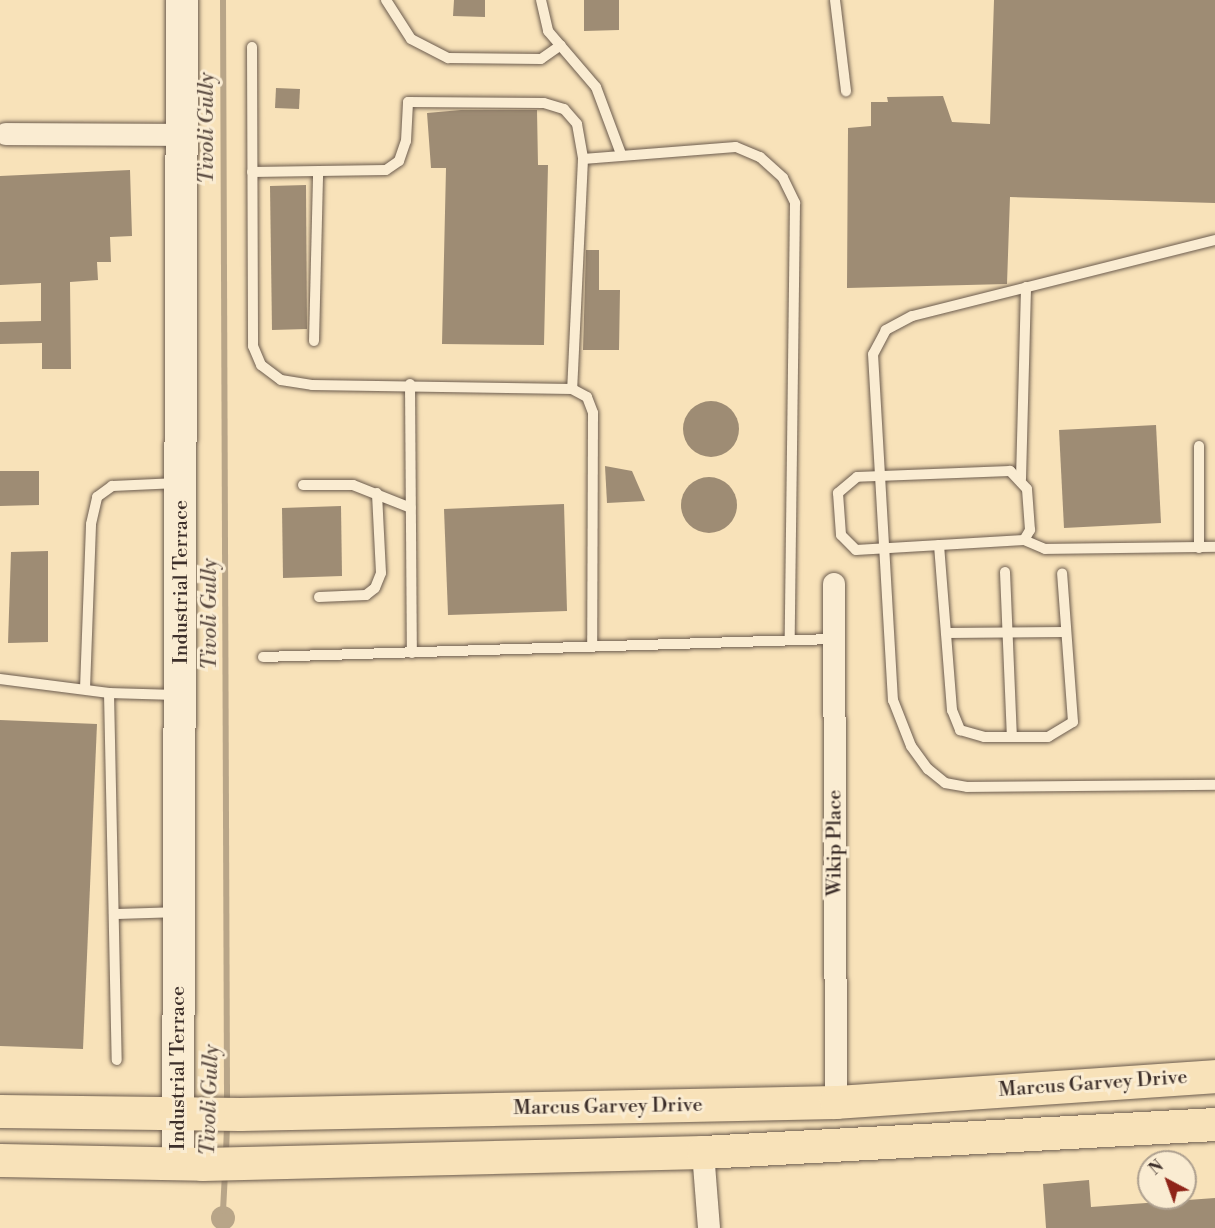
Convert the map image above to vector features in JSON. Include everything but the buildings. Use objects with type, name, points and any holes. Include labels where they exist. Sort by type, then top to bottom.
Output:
[{"type":"highway","name":"Marcus Garvey Drive","points":[[0,1111],[229,1114],[837,1102],[1215,1076]]},
{"type":"highway","points":[[0,1160],[178,1164],[703,1152],[1215,1124]]},
{"type":"street","name":"Industrial Terrace","points":[[178,1164],[176,1114],[184,135],[182,0]]},
{"type":"street","points":[[6,134],[184,135]]},
{"type":"street","name":"Wikip Place","points":[[834,584],[837,1102]]},
{"type":"street","points":[[703,1152],[709,1228]]},
{"type":"lane","points":[[386,0],[411,39],[448,58],[532,60],[561,45]]},
{"type":"lane","points":[[541,0],[548,31],[596,87],[621,154]]},
{"type":"lane","points":[[835,0],[846,92]]},
{"type":"lane","points":[[252,47],[253,346],[261,365],[281,380],[312,385],[410,384],[572,388],[588,397],[593,413],[592,647]]},
{"type":"lane","points":[[252,172],[318,175],[372,174],[399,161],[406,141],[408,102],[544,103],[564,109],[576,124],[583,159],[572,388]]},
{"type":"lane","points":[[583,159],[621,154],[736,147],[760,157],[783,178],[795,203],[790,640]]},
{"type":"lane","points":[[314,341],[318,175]]},
{"type":"lane","points":[[1215,240],[912,316],[886,330],[876,343],[882,549],[894,700],[912,746],[945,783],[1215,785]]},
{"type":"lane","points":[[1024,540],[1030,530],[1021,479],[1026,286]]},
{"type":"lane","points":[[410,384],[411,652]]},
{"type":"lane","points":[[1198,446],[1199,548]]},
{"type":"lane","points":[[1021,479],[1011,471],[857,477],[838,493],[845,544],[856,550],[1024,540],[1046,549],[1215,547]]},
{"type":"lane","points":[[85,690],[91,524],[97,497],[112,486],[181,483]]},
{"type":"lane","points":[[303,485],[353,485],[411,508]]},
{"type":"lane","points":[[320,597],[366,595],[375,588],[381,573],[377,493]]},
{"type":"lane","points":[[939,545],[952,710],[960,730],[1012,737],[1048,737],[1073,722],[1062,573]]},
{"type":"lane","points":[[1005,572],[1012,737]]},
{"type":"lane","points":[[946,633],[1066,632]]},
{"type":"lane","points":[[263,657],[834,639]]},
{"type":"lane","points":[[0,679],[109,693],[180,695]]},
{"type":"lane","points":[[109,693],[117,1060]]},
{"type":"lane","points":[[114,914],[178,911]]},
{"type":"shaded area","points":[[223,1206],[232,1209],[235,1218],[232,1227],[223,1230],[214,1227],[211,1218],[214,1209]]},
{"type":"waterway","name":"Tivoli Gully","points":[[223,0],[227,1103]]},
{"type":"waterway","name":"Tivoli Gully","points":[[226,1154],[227,1122]]},
{"type":"waterway","name":"Tivoli Gully","points":[[223,1211],[225,1173]]}]
